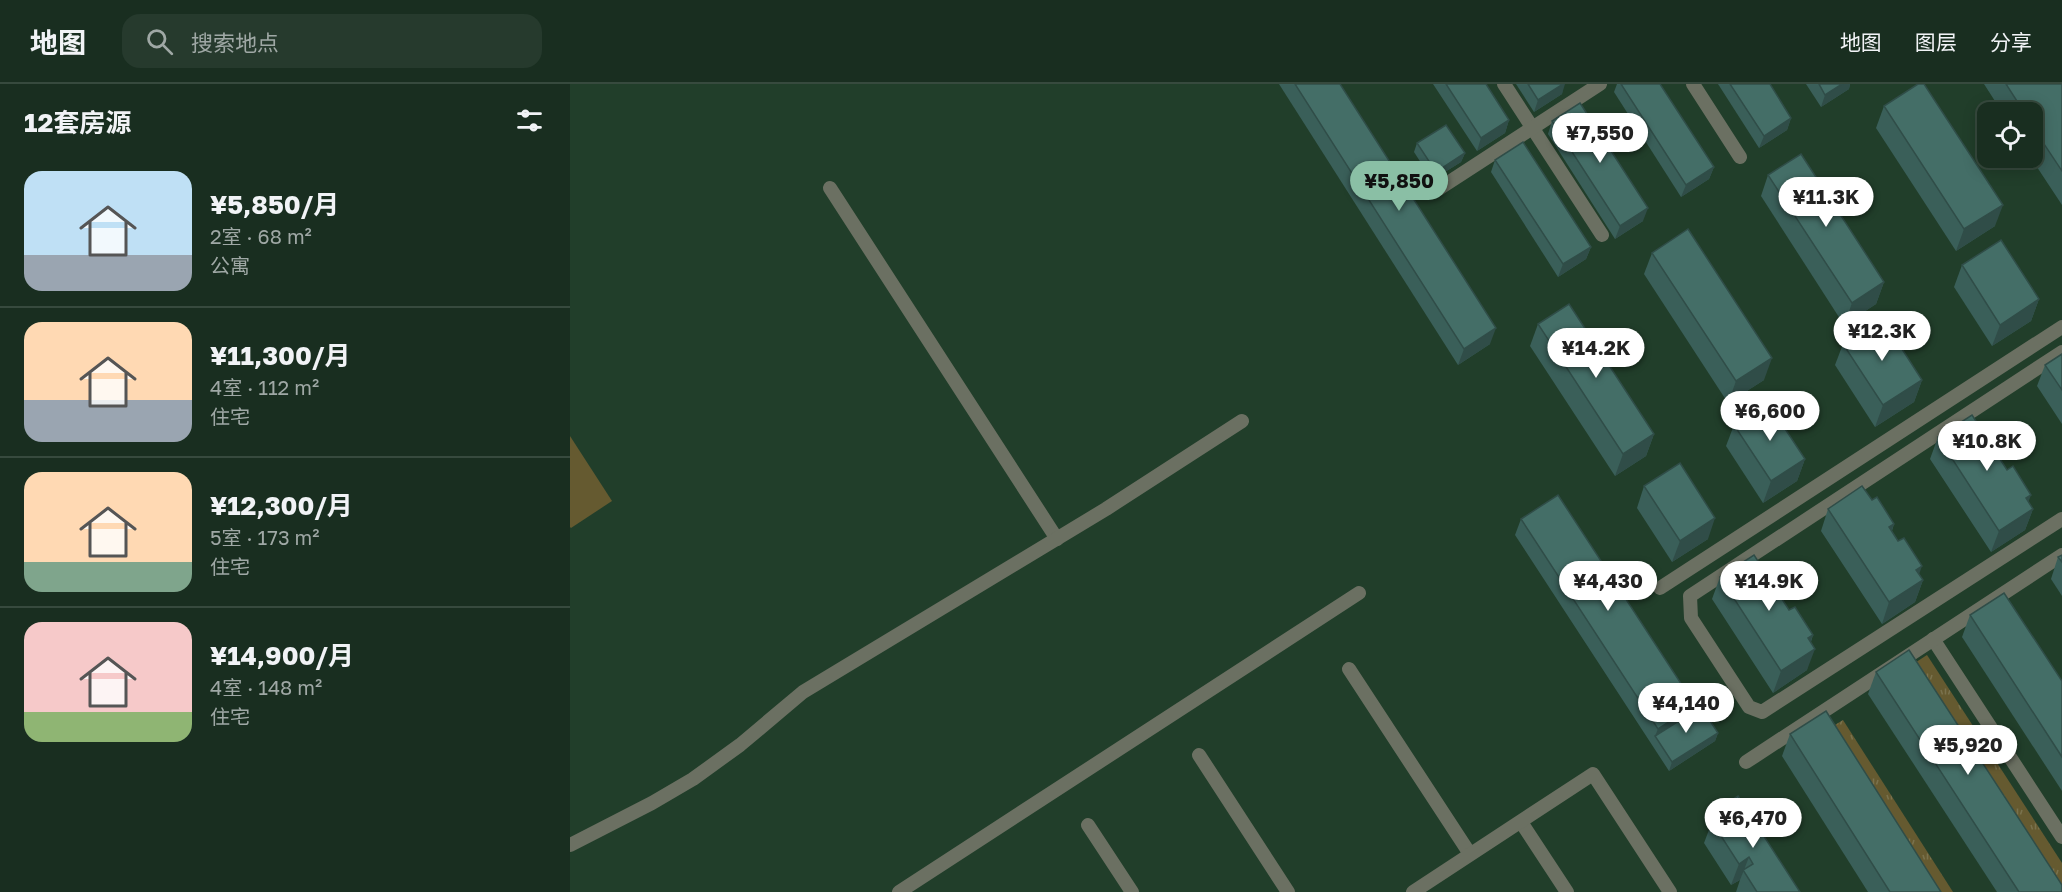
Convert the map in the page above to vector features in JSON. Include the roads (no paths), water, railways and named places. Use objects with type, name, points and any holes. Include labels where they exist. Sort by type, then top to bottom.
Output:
[{"type":"lane","points":[[1504,84],[1602,235]]},
{"type":"lane","points":[[1437,190],[1600,84]]},
{"type":"lane","points":[[1693,84],[1740,157]]},
{"type":"lane","points":[[830,188],[1057,540]]},
{"type":"lane","points":[[1660,588],[2062,327]]},
{"type":"lane","points":[[2062,352],[1690,596],[1691,618],[1749,707],[1762,711],[2062,519]]},
{"type":"lane","points":[[570,845],[693,779],[740,745],[803,692],[1057,540],[1242,421]]},
{"type":"lane","points":[[1746,762],[1933,639],[2004,599],[2062,555]]},
{"type":"lane","points":[[898,892],[1359,593]]},
{"type":"lane","points":[[1933,639],[2062,837]]},
{"type":"lane","points":[[1349,669],[1470,854]]},
{"type":"lane","points":[[1199,755],[1288,892]]},
{"type":"lane","points":[[1413,892],[1593,774],[1670,892]]},
{"type":"lane","points":[[1521,822],[1567,892]]},
{"type":"lane","points":[[1088,825],[1132,892]]}]
